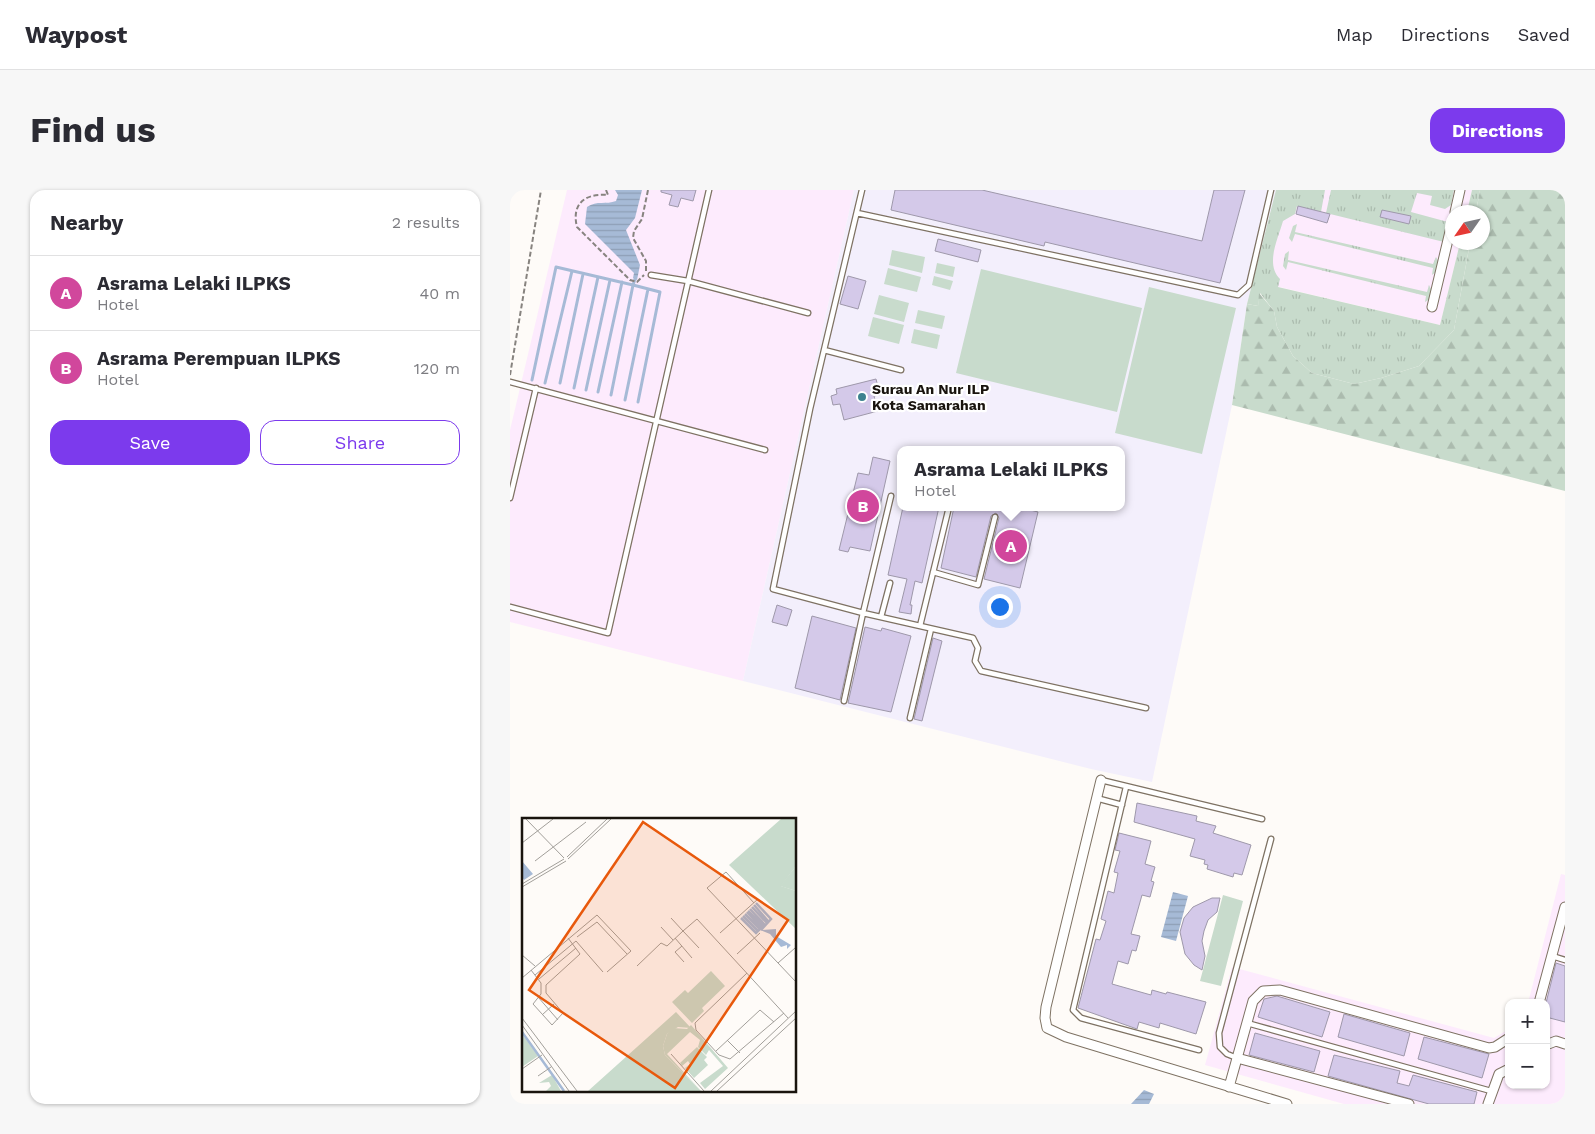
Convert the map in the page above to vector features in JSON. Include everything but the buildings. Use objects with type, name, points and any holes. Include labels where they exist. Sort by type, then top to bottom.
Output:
[{"type":"street","points":[[1457,205],[1460,190]]},
{"type":"street","points":[[1432,307],[1446,250]]},
{"type":"street","points":[[1101,780],[1046,1007],[1045,1018],[1047,1028],[1066,1037],[1287,1104]]},
{"type":"street","points":[[1540,999],[1565,906]]},
{"type":"street","points":[[1229,1087],[1253,1001],[1262,991],[1280,990],[1489,1048],[1495,1047],[1505,1041]]},
{"type":"street","points":[[1548,1044],[1556,1041],[1565,1044]]},
{"type":"street","points":[[1237,1058],[1410,1104]]},
{"type":"street","points":[[1488,1104],[1491,1091],[1499,1074],[1505,1070]]},
{"type":"lane","points":[[510,607],[608,633],[709,190]]},
{"type":"lane","points":[[862,190],[824,350],[773,589],[863,613],[973,638],[977,641],[976,661],[981,671],[1146,708]]},
{"type":"lane","points":[[857,213],[1238,295],[1249,285],[1271,190]]},
{"type":"lane","points":[[650,275],[688,281],[808,313]]},
{"type":"lane","points":[[824,350],[901,370]]},
{"type":"lane","points":[[510,382],[765,450]]},
{"type":"lane","points":[[510,498],[536,388]]},
{"type":"lane","points":[[844,701],[891,496]]},
{"type":"lane","points":[[920,626],[947,511]]},
{"type":"lane","points":[[933,572],[978,585],[995,517]]},
{"type":"lane","points":[[881,617],[890,583]]},
{"type":"lane","points":[[910,718],[931,629]]},
{"type":"lane","points":[[1101,780],[1262,819]]},
{"type":"lane","points":[[1126,787],[1073,1010],[1081,1018],[1199,1050]]},
{"type":"lane","points":[[1096,798],[1122,805]]},
{"type":"lane","points":[[1237,1058],[1227,1054],[1220,1047],[1219,1033],[1271,839]]},
{"type":"lane","points":[[1552,956],[1565,960]]},
{"type":"lane","points":[[1246,1023],[1491,1091]]},
{"type":"path","points":[[510,375],[541,190]]},
{"type":"path","points":[[606,190],[608,195],[590,195],[583,199],[575,220],[577,227],[630,280],[637,282],[646,271],[646,261],[633,238],[634,231],[642,219],[648,190]]},
{"type":"path","points":[[646,271],[650,275]]},
{"type":"shaded area","points":[[567,190],[854,190],[743,681],[510,622],[510,430]]},
{"type":"shaded area","points":[[854,190],[1276,190],[1247,304],[1232,405],[1152,782],[1091,769],[743,681]]},
{"type":"shaded area","points":[[1276,190],[1472,190],[1469,205],[1445,205],[1445,250],[1458,250],[1440,325],[1254,281]]},
{"type":"shaded area","points":[[1561,874],[1565,875],[1565,1104],[1344,1104],[1205,1065],[1232,967],[1494,1038],[1505,1031],[1505,1089],[1550,1089],[1550,999],[1529,999]]},
{"type":"green space","points":[[1276,190],[1325,190],[1321,212],[1297,206],[1295,214],[1283,221],[1273,259],[1273,266],[1280,279],[1278,287],[1440,325],[1458,250],[1469,250],[1454,330],[1419,366],[1381,378],[1354,384],[1312,373],[1293,356],[1277,327],[1274,311],[1260,293],[1258,306],[1247,304]]},
{"type":"green space","points":[[1331,190],[1454,190],[1451,205],[1445,205],[1445,209],[1430,205],[1432,196],[1417,193],[1411,212],[1445,221],[1444,242],[1326,213]]},
{"type":"green space","points":[[1472,190],[1480,190],[1477,205],[1469,205]]},
{"type":"green space","points":[[1480,190],[1565,190],[1565,491],[1232,405],[1247,304],[1258,306],[1259,293],[1274,311],[1277,327],[1293,356],[1312,373],[1354,384],[1419,366],[1454,330],[1469,250],[1490,250],[1490,205],[1477,205]]},
{"type":"green space","points":[[1297,224],[1295,232],[1433,264],[1436,257],[1439,262],[1436,272],[1432,275],[1433,268],[1295,234],[1292,242],[1289,238],[1293,226]]},
{"type":"green space","points":[[892,250],[925,257],[922,273],[889,265]]},
{"type":"green space","points":[[1289,251],[1288,260],[1427,292],[1429,285],[1432,291],[1430,299],[1425,302],[1426,296],[1288,262],[1286,270],[1283,266],[1285,254]]},
{"type":"green space","points":[[937,263],[955,267],[953,277],[935,273]]},
{"type":"green space","points":[[888,268],[921,277],[917,292],[884,284]]},
{"type":"green space","points":[[981,269],[1142,308],[1117,412],[956,373]]},
{"type":"green space","points":[[934,276],[953,281],[950,290],[932,285]]},
{"type":"green space","points":[[1149,287],[1236,308],[1202,454],[1115,433]]},
{"type":"green space","points":[[879,295],[909,303],[904,322],[874,314]]},
{"type":"green space","points":[[918,310],[945,316],[942,329],[915,323]]},
{"type":"green space","points":[[873,317],[904,325],[899,344],[868,336]]},
{"type":"green space","points":[[914,329],[940,335],[937,349],[911,343]]},
{"type":"green space","points":[[1223,895],[1243,901],[1221,986],[1200,981]]},
{"type":"water","points":[[615,190],[642,190],[635,218],[626,230],[640,265],[637,280],[633,278],[634,273],[585,224],[587,207],[594,204],[616,201],[618,195]]},
{"type":"water","points":[[1173,892],[1188,896],[1176,941],[1161,937]]},
{"type":"water","points":[[1144,1090],[1154,1094],[1149,1104],[1131,1104]]},
{"type":"waterway","points":[[532,380],[556,267],[633,285],[635,279]]},
{"type":"waterway","points":[[545,383],[572,271]]},
{"type":"waterway","points":[[560,383],[583,274]]},
{"type":"waterway","points":[[574,388],[598,277]]},
{"type":"waterway","points":[[586,390],[610,280]]},
{"type":"waterway","points":[[598,392],[622,282]]},
{"type":"waterway","points":[[611,395],[633,285],[660,292],[638,402]]},
{"type":"waterway","points":[[625,400],[648,289]]},
{"type":"place","name":"Surau An Nur ILP Kota Samarahan","points":[[862,397]]},
{"type":"place","name":"Asrama Perempuan ILPKS","points":[[863,506]]},
{"type":"place","name":"Asrama Lelaki ILPKS","points":[[1011,546]]}]
